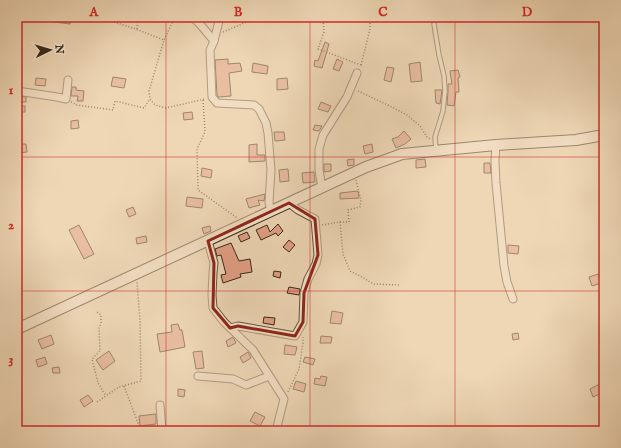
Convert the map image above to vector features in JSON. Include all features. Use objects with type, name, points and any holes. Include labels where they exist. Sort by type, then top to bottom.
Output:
[{"type":"main road","points":[[17,329],[366,167],[402,154],[436,146],[496,145],[576,140],[604,135]]},
{"type":"street","points":[[192,17],[215,38]]},
{"type":"street","points":[[220,17],[215,38],[210,50],[212,97],[217,102],[254,105],[259,109],[266,123],[268,132],[271,170],[269,203],[271,212]]},
{"type":"street","points":[[322,188],[319,170],[319,149],[323,135],[347,97],[357,73]]},
{"type":"street","points":[[17,91],[66,99],[68,80]]},
{"type":"street","points":[[496,145],[496,183],[504,266],[507,282],[513,299]]},
{"type":"street","points":[[230,328],[238,326],[295,336],[303,322],[304,293],[308,279],[316,264],[318,255],[316,226],[315,219],[298,210],[289,203]]},
{"type":"street","points":[[208,241],[214,263],[212,273],[213,308],[224,322],[253,350],[284,399],[276,431]]},
{"type":"street","points":[[198,376],[233,379],[246,385],[270,376]]},
{"type":"street","points":[[160,405],[162,431]]},
{"type":"lane","points":[[434,24],[444,76],[445,91],[443,111],[435,137],[436,146]]},
{"type":"path","points":[[137,29],[138,17]]},
{"type":"path","points":[[175,17],[164,40],[148,91],[150,99],[156,105],[166,108],[212,97]]},
{"type":"path","points":[[215,38],[259,17]]},
{"type":"path","points":[[323,17],[324,32],[318,49],[361,65]]},
{"type":"path","points":[[357,73],[361,65],[370,29],[370,17]]},
{"type":"path","points":[[114,22],[137,29],[164,40]]},
{"type":"path","points":[[351,88],[407,115],[420,126],[427,137],[436,146]]},
{"type":"path","points":[[66,99],[77,105],[113,110],[115,101],[144,108],[150,99]]},
{"type":"path","points":[[203,100],[205,132],[197,149],[198,190],[245,224]]},
{"type":"path","points":[[316,226],[349,222],[348,210],[360,207],[361,200],[355,173]]},
{"type":"path","points":[[340,222],[343,254],[350,271],[374,284],[399,285]]},
{"type":"path","points":[[97,402],[120,387],[141,381],[140,320],[136,274]]},
{"type":"path","points":[[97,312],[100,315],[102,324],[100,328],[100,351],[92,359],[98,383],[106,396]]},
{"type":"path","points":[[284,399],[299,369],[303,336]]},
{"type":"path","points":[[124,386],[141,431]]},
{"type":"path","points":[[17,423],[21,431]]},
{"type":"highlighted area","points":[[289,203],[315,219],[318,255],[304,293],[303,322],[295,336],[238,326],[230,328],[213,308],[214,263],[208,241]]},
{"type":"building","points":[[46,17],[71,17],[70,24],[46,21]]},
{"type":"building","points":[[325,42],[329,44],[322,68],[314,66],[315,60],[318,61]]},
{"type":"building","points":[[228,59],[228,64],[240,63],[242,71],[229,73],[231,96],[218,97],[215,60]]},
{"type":"building","points":[[337,59],[343,62],[339,71],[333,69]]},
{"type":"building","points":[[420,62],[422,81],[411,82],[409,64]]},
{"type":"building","points":[[253,63],[268,66],[267,74],[252,72]]},
{"type":"building","points":[[387,67],[394,68],[391,82],[384,80]]},
{"type":"building","points":[[458,70],[460,77],[458,78],[459,92],[456,92],[454,106],[447,105],[448,84],[452,84],[450,71]]},
{"type":"building","points":[[113,77],[126,79],[124,88],[111,86]]},
{"type":"building","points":[[36,78],[46,79],[45,86],[35,85]]},
{"type":"building","points":[[287,78],[288,89],[277,90],[277,79]]},
{"type":"building","points":[[72,87],[76,87],[76,90],[84,91],[83,101],[77,101],[78,96],[71,96]]},
{"type":"building","points":[[435,90],[442,90],[440,104],[436,103]]},
{"type":"building","points":[[20,96],[26,97],[26,102],[20,102]]},
{"type":"building","points":[[321,102],[331,106],[328,112],[318,109]]},
{"type":"building","points":[[17,106],[25,106],[25,112],[17,112]]},
{"type":"building","points":[[192,112],[193,119],[184,120],[183,113]]},
{"type":"building","points":[[78,120],[79,128],[71,129],[71,121]]},
{"type":"building","points":[[315,125],[322,126],[319,131],[313,130]]},
{"type":"building","points":[[404,131],[411,139],[405,144],[396,148],[392,139],[398,137]]},
{"type":"building","points":[[274,132],[284,132],[285,140],[275,141]]},
{"type":"building","points":[[17,144],[26,144],[27,152],[18,153]]},
{"type":"building","points":[[257,144],[257,155],[265,155],[265,161],[249,162],[249,145]]},
{"type":"building","points":[[372,144],[373,152],[365,154],[363,146]]},
{"type":"building","points":[[354,159],[354,165],[348,166],[347,160]]},
{"type":"building","points":[[425,159],[426,167],[416,168],[416,160]]},
{"type":"building","points":[[484,163],[490,163],[491,173],[484,173]]},
{"type":"building","points":[[324,164],[331,164],[331,171],[324,172]]},
{"type":"building","points":[[202,168],[212,170],[211,178],[201,176]]},
{"type":"building","points":[[288,169],[289,181],[280,182],[279,170]]},
{"type":"building","points":[[314,172],[315,182],[303,183],[302,173]]},
{"type":"building","points":[[358,191],[359,198],[340,199],[340,193]]},
{"type":"building","points":[[265,194],[264,201],[258,200],[260,205],[249,208],[246,199]]},
{"type":"building","points":[[187,197],[203,199],[202,208],[186,206]]},
{"type":"building","points":[[133,207],[136,214],[129,217],[126,210]]},
{"type":"building","points":[[278,224],[283,231],[278,236],[276,233],[261,240],[256,230],[267,225],[270,232]]},
{"type":"building","points":[[79,225],[94,254],[84,259],[69,230]]},
{"type":"building","points":[[210,226],[211,231],[204,234],[202,228]]},
{"type":"building","points":[[247,232],[250,238],[241,242],[238,236]]},
{"type":"building","points":[[146,236],[147,242],[137,244],[136,238]]},
{"type":"building","points":[[289,240],[295,245],[289,252],[283,247]]},
{"type":"building","points":[[231,243],[239,261],[250,259],[252,272],[240,274],[241,277],[223,283],[221,275],[226,274],[221,255],[217,256],[215,249]]},
{"type":"building","points":[[508,245],[519,246],[518,254],[508,253]]},
{"type":"building","points":[[274,271],[281,272],[280,278],[273,276]]},
{"type":"building","points":[[598,274],[601,283],[592,286],[589,277]]},
{"type":"building","points":[[289,287],[300,289],[299,295],[287,293]]},
{"type":"building","points":[[332,311],[343,313],[341,324],[330,323]]},
{"type":"building","points":[[264,317],[275,318],[274,325],[263,323]]},
{"type":"building","points":[[178,324],[180,330],[182,330],[185,347],[160,352],[157,334],[172,332],[171,325]]},
{"type":"building","points":[[518,333],[519,339],[513,340],[512,334]]},
{"type":"building","points":[[51,335],[54,344],[42,349],[38,340]]},
{"type":"building","points":[[321,336],[332,337],[331,343],[320,343]]},
{"type":"building","points":[[233,337],[236,343],[228,347],[226,341]]},
{"type":"building","points":[[285,345],[297,347],[295,355],[284,354]]},
{"type":"building","points":[[109,351],[115,361],[103,370],[96,360]]},
{"type":"building","points":[[202,351],[204,368],[196,369],[193,352]]},
{"type":"building","points":[[248,352],[251,358],[243,363],[240,357]]},
{"type":"building","points":[[45,357],[47,364],[38,367],[36,360]]},
{"type":"building","points":[[305,357],[315,359],[313,365],[303,362]]},
{"type":"building","points":[[59,367],[60,373],[53,373],[52,368]]},
{"type":"building","points":[[321,376],[327,377],[325,386],[314,384],[315,378],[320,379]]},
{"type":"building","points":[[296,381],[306,384],[304,392],[293,389]]},
{"type":"building","points":[[600,384],[604,392],[593,397],[590,389]]},
{"type":"building","points":[[178,389],[185,390],[184,397],[178,396]]},
{"type":"building","points":[[88,395],[93,401],[84,407],[80,400]]},
{"type":"building","points":[[255,412],[265,417],[260,426],[250,421]]},
{"type":"building","points":[[156,414],[156,424],[140,426],[139,416]]}]
